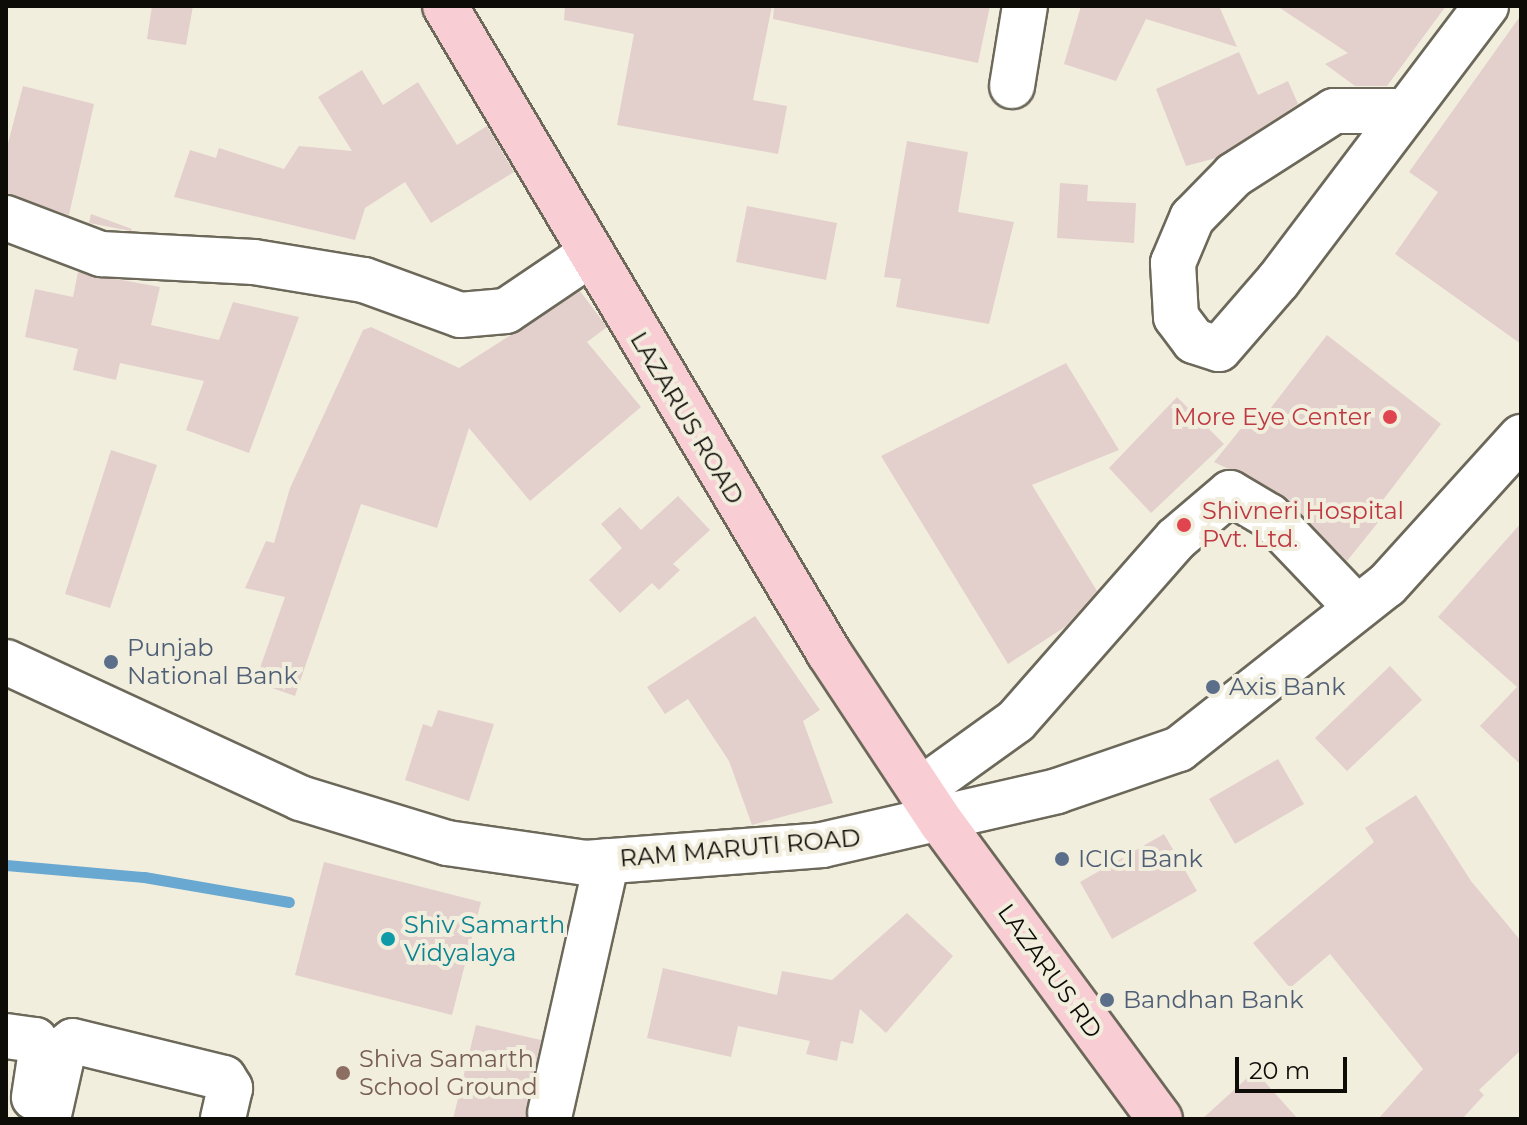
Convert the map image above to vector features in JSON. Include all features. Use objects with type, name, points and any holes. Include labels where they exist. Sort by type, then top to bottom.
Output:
[{"type":"main road","name":"LAZARUS ROAD","points":[[445,6],[589,255],[930,806]]},
{"type":"main road","name":"LAZARUS RD","points":[[930,806],[1160,1119]]},
{"type":"street","points":[[1012,86],[1025,6]]},
{"type":"street","points":[[1406,111],[1334,111],[1234,175],[1192,218],[1173,263],[1176,317],[1194,341],[1219,349],[1406,111],[1486,6]]},
{"type":"street","points":[[6,218],[101,254],[254,262],[364,280],[460,315],[506,311],[589,255]]},
{"type":"street","name":"RAM MARUTI ROAD","points":[[6,662],[300,798],[447,843],[607,861],[822,845],[930,806],[1179,749],[1357,608],[1521,437]]},
{"type":"street","points":[[930,806],[1016,721],[1176,539],[1230,493],[1269,516],[1357,608]]},
{"type":"street","points":[[550,1113],[607,861]]},
{"type":"street","points":[[6,1036],[35,1040],[41,1051],[31,1119]]},
{"type":"street","points":[[48,1119],[64,1048],[73,1041],[224,1078],[230,1088],[223,1119]]},
{"type":"building","points":[[152,6],[193,6],[186,45],[147,39]]},
{"type":"building","points":[[565,6],[772,6],[753,100],[787,106],[778,154],[617,125],[634,34],[564,20]]},
{"type":"building","points":[[774,6],[990,6],[978,63],[773,19]]},
{"type":"building","points":[[1081,6],[1219,6],[1237,47],[1146,19],[1116,81],[1064,64]]},
{"type":"building","points":[[1277,6],[1446,6],[1387,86],[1355,86],[1325,64],[1348,53]]},
{"type":"building","points":[[1521,15],[1521,344],[1395,254],[1438,192],[1409,172]]},
{"type":"building","points":[[1239,52],[1258,95],[1288,81],[1298,104],[1216,158],[1186,166],[1156,89]]},
{"type":"building","points":[[362,70],[383,105],[418,82],[457,145],[487,126],[514,172],[431,223],[405,182],[365,208],[355,240],[174,197],[190,150],[216,158],[219,148],[284,169],[299,146],[352,151],[318,97]]},
{"type":"building","points":[[23,86],[94,104],[69,215],[6,194],[6,151]]},
{"type":"building","points":[[907,141],[968,152],[958,212],[1014,222],[989,324],[896,307],[901,279],[884,277]]},
{"type":"building","points":[[1060,183],[1088,185],[1087,201],[1136,203],[1134,243],[1057,238]]},
{"type":"building","points":[[747,206],[837,223],[826,280],[736,262]]},
{"type":"building","points":[[91,214],[132,229],[89,223]]},
{"type":"building","points":[[78,272],[160,287],[151,325],[219,340],[233,302],[299,317],[249,453],[186,430],[204,381],[120,363],[116,380],[73,370],[78,349],[25,337],[35,289],[73,297]]},
{"type":"building","points":[[580,291],[607,327],[587,342],[641,407],[530,501],[469,428],[437,528],[361,504],[295,696],[255,682],[285,597],[245,588],[266,541],[274,543],[290,488],[363,330],[371,327],[459,368]]},
{"type":"building","points":[[1327,335],[1441,424],[1376,509],[1384,515],[1347,561],[1282,495],[1214,462],[1255,411],[1263,418]]},
{"type":"building","points":[[1066,363],[1119,450],[1032,485],[1097,591],[1065,627],[1008,664],[881,456]]},
{"type":"building","points":[[1177,397],[1224,444],[1151,513],[1109,468]]},
{"type":"building","points":[[111,450],[157,465],[110,608],[65,594]]},
{"type":"building","points":[[678,496],[710,530],[673,564],[680,570],[659,590],[652,583],[620,613],[589,580],[622,548],[601,524],[620,507],[641,530]]},
{"type":"building","points":[[1521,523],[1521,765],[1480,726],[1517,687],[1438,617]]},
{"type":"building","points":[[755,616],[820,710],[803,721],[833,803],[752,825],[729,761],[688,699],[665,714],[647,687]]},
{"type":"building","points":[[1390,666],[1422,700],[1347,771],[1315,738]]},
{"type":"building","points":[[438,710],[494,724],[469,801],[405,780],[423,724],[432,727]]},
{"type":"building","points":[[1278,759],[1304,804],[1235,844],[1209,799]]},
{"type":"building","points":[[1416,795],[1471,881],[1521,941],[1521,1050],[1479,1090],[1484,1095],[1462,1119],[1378,1119],[1423,1069],[1330,954],[1290,988],[1253,943],[1374,842],[1365,828]]},
{"type":"building","points":[[1164,834],[1197,891],[1112,939],[1080,882]]},
{"type":"building","name":"Shiv Samarth Vidyalaya","points":[[324,862],[481,902],[452,1015],[295,975]]},
{"type":"building","points":[[907,913],[953,956],[886,1033],[860,1009],[853,1044],[841,1041],[837,1061],[806,1054],[810,1041],[738,1026],[731,1057],[647,1038],[663,968],[777,995],[782,971],[832,980]]},
{"type":"building","name":"Shiv Samarth Vidyalaya","points":[[476,1025],[541,1040],[526,1119],[453,1119]]},
{"type":"building","points":[[1255,1071],[1298,1119],[1202,1119]]},
{"type":"waterway","points":[[6,865],[144,877],[289,902]]},
{"type":"place","name":"More Eye Center","points":[[1390,417]]},
{"type":"place","name":"Shivneri Hospital Pvt. Ltd.","points":[[1184,525]]},
{"type":"place","name":"Punjab National Bank","points":[[111,662]]},
{"type":"place","name":"Axis Bank","points":[[1213,687]]},
{"type":"place","name":"ICICI Bank","points":[[1062,859]]},
{"type":"place","name":"Shiv Samarth Vidyalaya","points":[[388,939]]},
{"type":"place","name":"Bandhan Bank","points":[[1107,1000]]},
{"type":"place","name":"Shiva Samarth School Ground","points":[[343,1073]]}]
